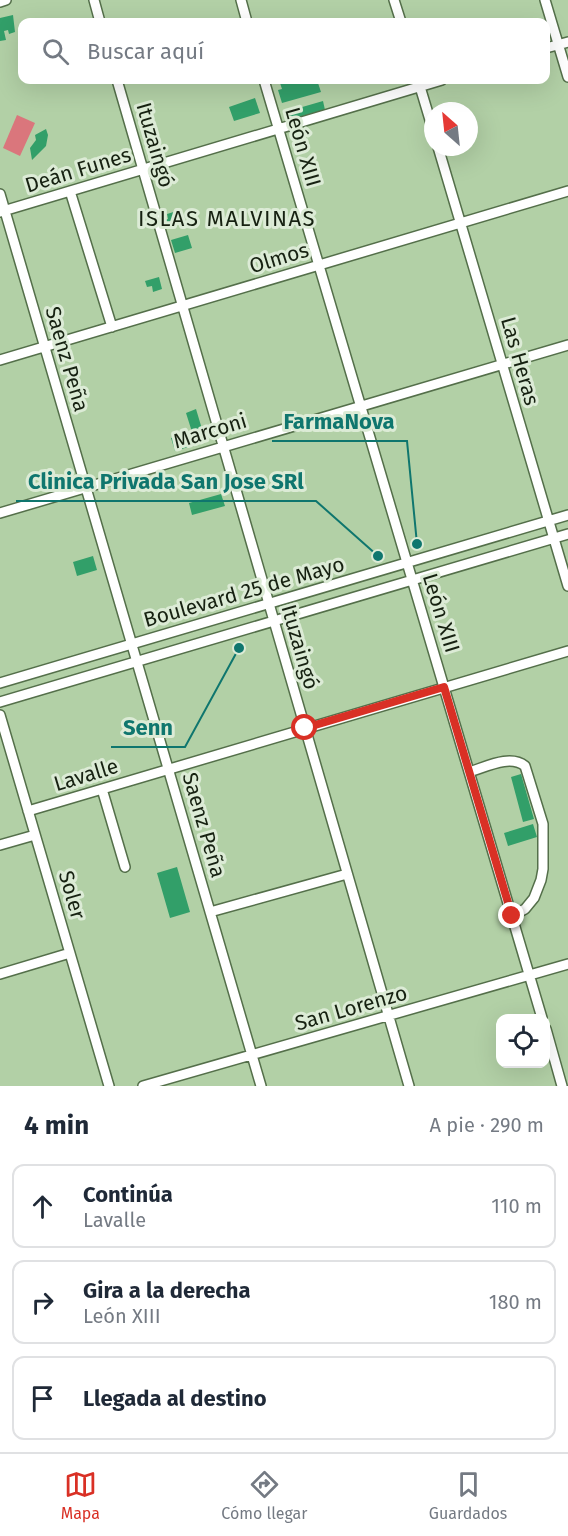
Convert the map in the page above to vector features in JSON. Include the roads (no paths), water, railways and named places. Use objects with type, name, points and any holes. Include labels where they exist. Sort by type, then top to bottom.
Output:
[{"type":"street","points":[[0,2],[6,0]]},
{"type":"street","points":[[94,0],[99,18]]},
{"type":"street","points":[[241,0],[247,18]]},
{"type":"street","points":[[394,0],[400,18]]},
{"type":"street","points":[[545,0],[563,43],[568,78]]},
{"type":"street","name":"Ituzaingó","points":[[118,84],[409,1086]]},
{"type":"street","name":"León XIII","points":[[265,84],[541,1014]]},
{"type":"street","name":"Deán Funes","points":[[2,212],[279,129],[416,84]]},
{"type":"street","points":[[419,84],[425,102]]},
{"type":"street","name":"Las Heras","points":[[441,156],[568,586]]},
{"type":"street","points":[[70,191],[112,327]]},
{"type":"street","name":"Olmos","points":[[0,360],[568,191]]},
{"type":"street","name":"Saenz Peña","points":[[0,194],[2,212],[45,347],[261,1086]]},
{"type":"street","name":"Marconi","points":[[0,513],[568,345]]},
{"type":"street","name":"Boulevard 25 de Mayo","points":[[0,683],[568,515]]},
{"type":"street","name":"Boulevard 25 de Mayo","points":[[0,702],[568,534]]},
{"type":"street","name":"Lavalle","points":[[28,811],[568,651]]},
{"type":"street","name":"Soler","points":[[0,715],[109,1086]]},
{"type":"street","points":[[469,772],[509,760],[519,761],[525,766],[543,824],[541,880],[534,898],[525,909],[512,916]]},
{"type":"street","points":[[102,789],[125,867]]},
{"type":"street","points":[[0,845],[35,835]]},
{"type":"street","points":[[210,912],[347,874]]},
{"type":"street","points":[[0,974],[70,953]]},
{"type":"street","name":"San Lorenzo","points":[[143,1086],[568,964]]},
{"type":"street","points":[[550,1043],[562,1086]]},
{"type":"place","name":"FarmaNova","points":[[417,544]]},
{"type":"place","name":"Clinica Privada San Jose SRl","points":[[378,556]]},
{"type":"place","name":"Senn","points":[[239,648]]},
{"type":"district","name":"ISLAS MALVINAS","points":[[227,218]]}]
